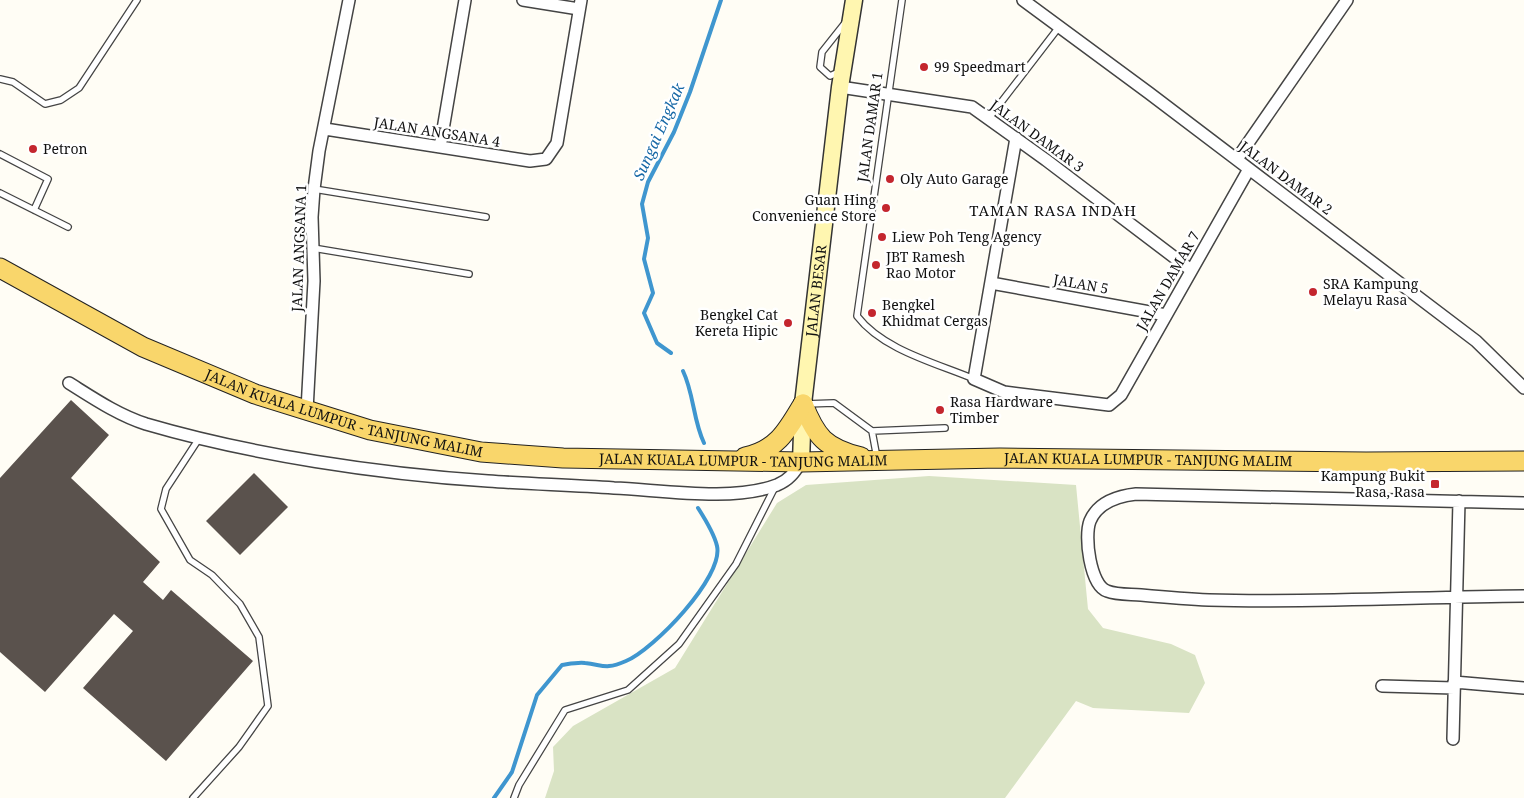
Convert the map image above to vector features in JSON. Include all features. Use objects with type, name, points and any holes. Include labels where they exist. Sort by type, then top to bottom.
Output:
[{"type":"main road","name":"JALAN BESAR","points":[[801,462],[803,404],[840,87],[852,8]]},
{"type":"main road","name":"JALAN KUALA LUMPUR - TANJUNG MALIM","points":[[0,268],[143,347],[255,394],[370,430],[480,452],[563,458],[726,461],[801,462],[1000,458],[1366,462],[1524,466]]},
{"type":"main road","points":[[726,461],[767,450],[785,433],[803,404]]},
{"type":"main road","points":[[803,404],[819,437],[849,454],[877,461]]},
{"type":"street","name":"JALAN ANGSANA 1","points":[[307,410],[314,281],[312,216],[314,189],[319,151],[349,0]]},
{"type":"street","points":[[440,147],[465,0]]},
{"type":"street","points":[[523,0],[580,4]]},
{"type":"street","name":"JALAN DAMAR 2","points":[[1023,0],[1237,159],[1476,341],[1524,388]]},
{"type":"street","points":[[1237,159],[1347,0]]},
{"type":"street","name":"JALAN ANGSANA 4","points":[[324,130],[530,161],[546,160],[557,143],[580,4]]},
{"type":"street","name":"JALAN DAMAR 3","points":[[840,87],[972,107],[1191,270]]},
{"type":"street","points":[[974,380],[1016,138]]},
{"type":"street","name":"JALAN DAMAR 7","points":[[974,380],[1004,392],[1109,405],[1120,395],[1249,169]]},
{"type":"street","name":"JALAN 5","points":[[991,284],[1166,315]]},
{"type":"street","points":[[69,383],[131,418],[200,437],[299,458],[415,474],[488,481],[746,493],[790,479],[801,462]]},
{"type":"street","points":[[1524,503],[1136,494],[1117,496],[1109,502],[1093,517],[1088,532],[1094,580],[1099,587],[1107,591],[1191,599],[1276,602],[1456,596],[1524,596]]},
{"type":"street","points":[[1453,739],[1459,501]]},
{"type":"street","points":[[1382,686],[1454,685],[1524,688]]},
{"type":"lane","points":[[0,79],[13,82],[45,104],[61,100],[79,88],[137,0]]},
{"type":"lane","name":"JALAN DAMAR 1","points":[[902,0],[887,93],[857,316],[880,340],[974,380]]},
{"type":"lane","points":[[843,70],[830,76],[820,67],[822,52],[852,8]]},
{"type":"lane","points":[[989,118],[1059,27]]},
{"type":"lane","points":[[0,154],[48,179],[34,210]]},
{"type":"lane","points":[[314,189],[486,216]]},
{"type":"lane","points":[[0,193],[68,227]]},
{"type":"lane","points":[[312,248],[469,274]]},
{"type":"lane","points":[[803,404],[834,403],[872,431],[945,428]]},
{"type":"lane","points":[[872,431],[877,461]]},
{"type":"lane","points":[[196,797],[239,747],[268,706],[259,637],[240,604],[212,575],[190,560],[161,509],[166,489],[200,437]]},
{"type":"lane","points":[[514,798],[519,785],[565,710],[628,690],[679,644],[736,564],[776,485]]},
{"type":"green space","points":[[929,476],[1076,485],[1088,609],[1103,628],[1171,644],[1195,655],[1205,683],[1189,713],[1093,708],[1076,701],[1005,798],[545,798],[554,771],[553,747],[573,726],[675,668],[777,503],[806,485]]},
{"type":"building","points":[[71,400],[109,435],[71,478],[160,562],[143,582],[163,600],[171,590],[253,661],[166,761],[83,688],[133,631],[114,614],[45,692],[0,652],[0,478]]},
{"type":"building","points":[[254,473],[288,507],[240,555],[206,521]]},
{"type":"waterway","name":"Sungai Engkak","points":[[671,353],[657,343],[644,313],[653,293],[644,259],[648,238],[642,204],[648,182],[674,132],[690,92],[721,0]]},
{"type":"waterway","name":"Sungai Engkak","points":[[683,371],[704,443]]},
{"type":"waterway","name":"Sungai Engkak","points":[[494,798],[512,772],[537,695],[562,665],[582,663],[609,666],[619,664],[638,654],[669,628],[710,576],[716,559],[717,546],[712,531],[698,508]]},
{"type":"place","name":"99 Speedmart","points":[[924,67]]},
{"type":"place","name":"Petron","points":[[33,149]]},
{"type":"place","name":"Oly Auto Garage","points":[[890,179]]},
{"type":"place","name":"Guan Hing Convenience Store","points":[[886,208]]},
{"type":"place","name":"Liew Poh Teng Agency","points":[[882,237]]},
{"type":"place","name":"JBT Ramesh Rao Motor","points":[[876,265]]},
{"type":"place","name":"SRA Kampung Melayu Rasa","points":[[1313,292]]},
{"type":"place","name":"Bengkel Khidmat Cergas","points":[[872,313]]},
{"type":"place","name":"Bengkel Cat Kereta Hipic","points":[[788,323]]},
{"type":"place","name":"Rasa Hardware Timber","points":[[940,410]]},
{"type":"place","name":"Kampung Bukit Rasa, Rasa","points":[[1435,484]]},
{"type":"district","name":"TAMAN RASA INDAH","points":[[1053,211]]}]
